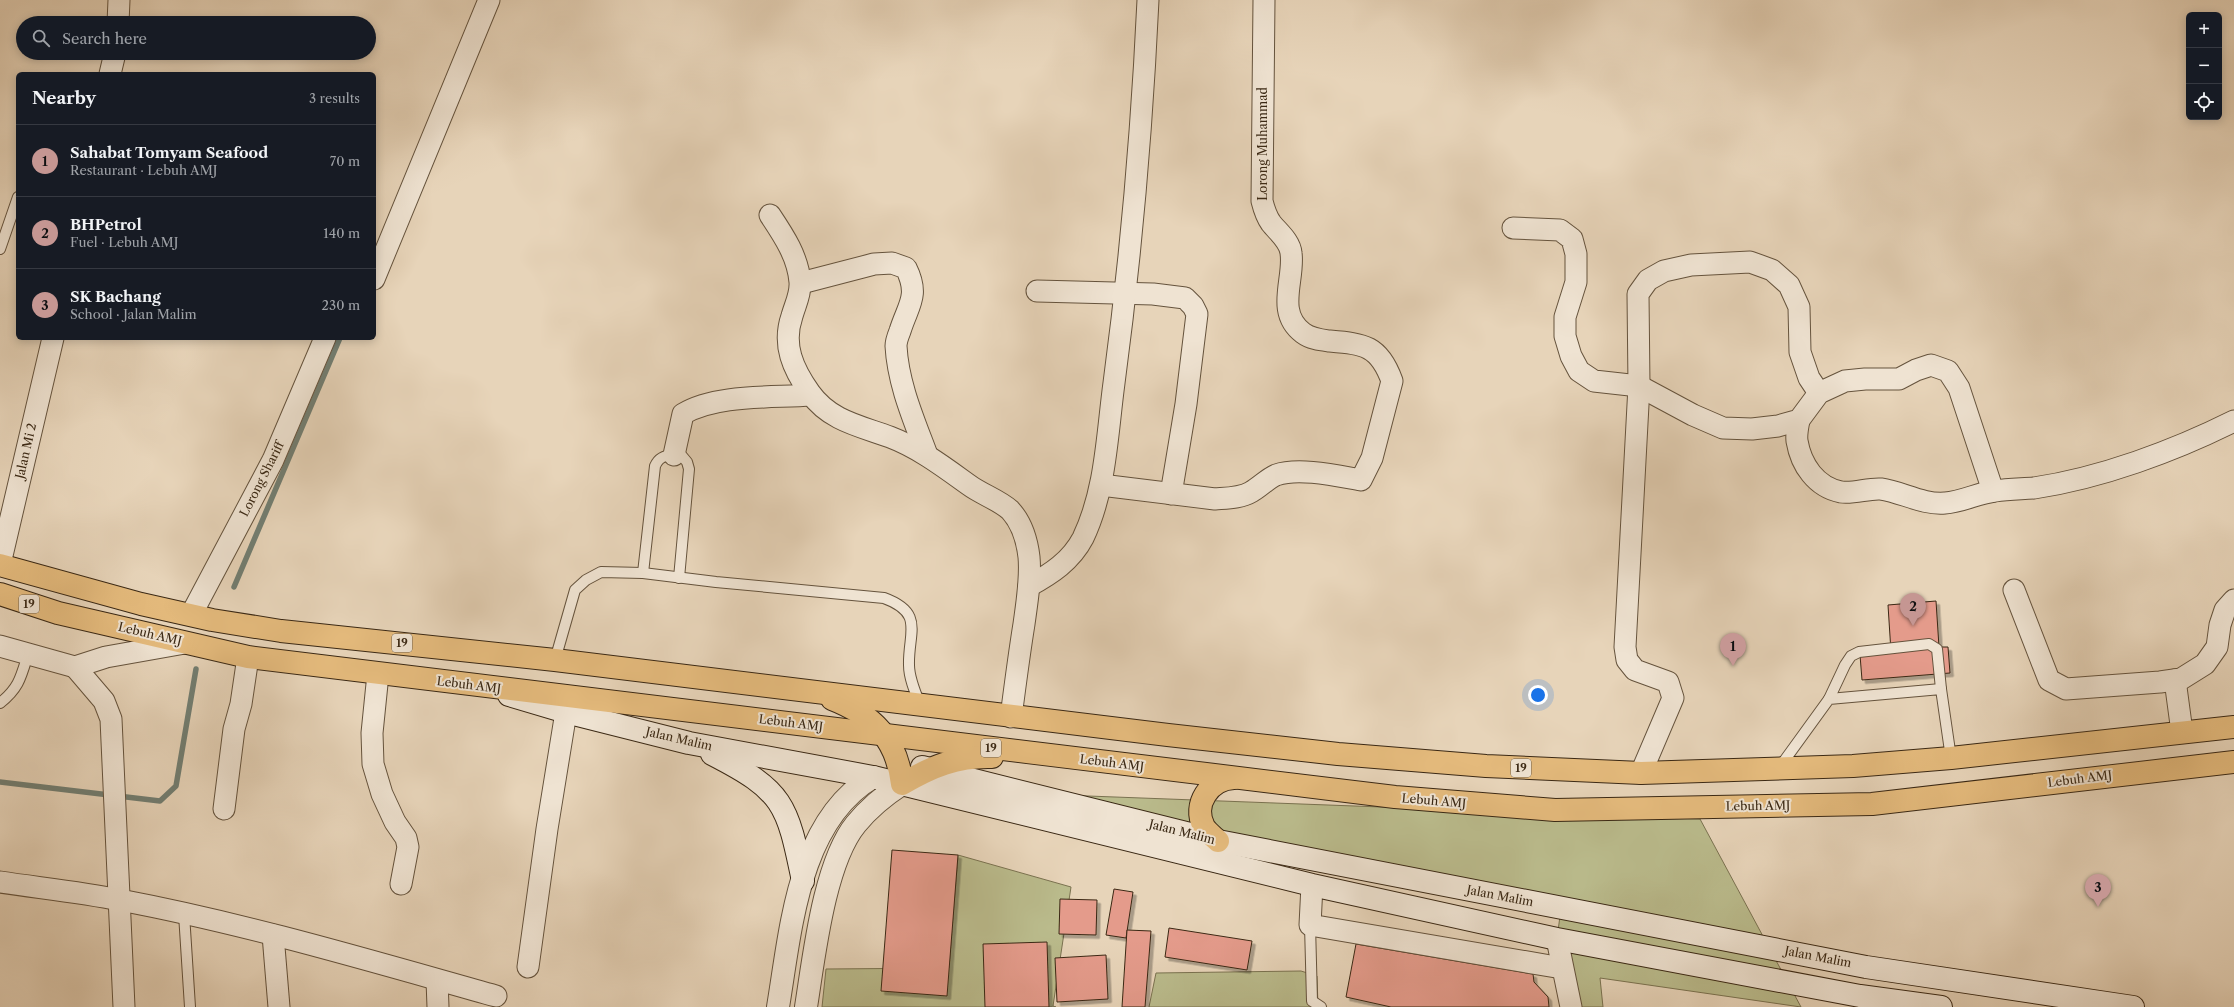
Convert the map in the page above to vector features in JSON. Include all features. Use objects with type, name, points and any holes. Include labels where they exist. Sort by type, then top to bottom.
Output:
[{"type":"highway","name":"19","points":[[0,565],[141,604],[191,616],[281,631],[555,660],[810,690],[1011,717],[1346,754],[1486,766],[1641,774],[1778,770],[1951,758],[2234,726]]},
{"type":"highway","name":"Lebuh AMJ","points":[[0,594],[58,613],[188,642],[248,658],[1395,797],[1555,810],[1872,804],[2234,762]]},
{"type":"highway","points":[[810,690],[851,706],[885,734],[901,775],[961,759],[988,757],[1097,761]]},
{"type":"highway","points":[[1218,841],[1204,828],[1200,812],[1203,796],[1212,784],[1225,778],[1241,778]]},
{"type":"main road","name":"Jalan Malim","points":[[487,688],[566,712],[689,743],[873,778]]},
{"type":"main road","points":[[689,743],[746,772],[770,789],[780,802],[789,820],[803,881]]},
{"type":"main road","name":"Jalan Malim","points":[[930,768],[1218,841],[1866,967],[2133,1007]]},
{"type":"main road","name":"Jalan Malim","points":[[901,775],[1312,885],[1557,939],[1894,1004],[1941,1007]]},
{"type":"main road","points":[[778,1007],[792,922],[803,881],[819,836],[829,818],[841,802],[856,787],[873,778],[901,775]]},
{"type":"main road","points":[[806,1007],[818,932],[835,863],[844,843],[856,824],[886,794],[901,775]]},
{"type":"street","points":[[118,16],[119,0]]},
{"type":"street","points":[[376,274],[489,0]]},
{"type":"street","points":[[1029,586],[1069,560],[1082,540],[1092,518],[1101,485],[1126,294],[1148,0]]},
{"type":"street","name":"Lorong Muhammad","points":[[1171,494],[1215,499],[1231,498],[1250,493],[1277,475],[1293,472],[1334,475],[1361,480],[1372,458],[1392,381],[1381,358],[1373,349],[1360,344],[1318,340],[1303,333],[1294,322],[1288,308],[1287,289],[1292,263],[1291,251],[1286,240],[1271,222],[1262,201],[1264,0]]},
{"type":"street","points":[[110,72],[113,60]]},
{"type":"street","points":[[770,215],[792,251],[801,283],[798,301],[787,334],[790,356],[797,374],[811,395],[824,408],[843,422],[890,437],[927,455],[974,489],[1009,510],[1022,528],[1029,557],[1029,586],[1011,717]]},
{"type":"street","points":[[1513,228],[1560,230],[1572,239],[1576,254],[1576,282],[1565,317],[1565,336],[1570,356],[1579,372],[1594,381],[1639,386],[1693,416],[1723,428],[1752,429],[1778,426],[1798,420]]},
{"type":"street","points":[[1641,774],[1673,698],[1668,682],[1635,670],[1626,660],[1639,386],[1638,294],[1648,280],[1664,271],[1690,265],[1750,262],[1772,270],[1789,285],[1799,307],[1800,352],[1809,378],[1819,393]]},
{"type":"street","points":[[801,283],[874,264],[892,263],[906,268],[912,281],[914,296],[896,343],[897,363],[913,417],[927,455]]},
{"type":"street","points":[[1037,291],[1126,294],[1185,298],[1193,306],[1197,314],[1186,404],[1171,494],[1101,485]]},
{"type":"street","name":"Jalan Mi 2","points":[[0,565],[53,340]]},
{"type":"street","name":"Lorong Shariff","points":[[191,616],[274,460],[324,340]]},
{"type":"street","points":[[1993,491],[1959,388],[1948,371],[1931,365],[1916,370],[1899,379],[1883,381],[1864,379],[1845,381],[1819,393],[1798,420],[1797,440],[1804,463],[1818,482],[1842,492],[1880,489],[1906,494],[1928,502],[1945,503],[1993,491],[2034,488],[2138,462],[2209,434],[2234,421]]},
{"type":"street","points":[[674,455],[683,414],[694,407],[732,400],[811,395]]},
{"type":"street","points":[[2014,590],[2049,680],[2057,686],[2066,688],[2175,680],[2181,678],[2205,664],[2218,648],[2220,625],[2225,610],[2234,600]]},
{"type":"street","points":[[74,667],[106,657],[188,642]]},
{"type":"street","points":[[0,646],[74,667],[104,701],[111,718],[124,1007]]},
{"type":"street","points":[[224,809],[234,729],[241,704],[248,658]]},
{"type":"street","points":[[378,674],[372,733],[373,764],[382,794],[395,822],[406,838],[408,847],[401,884]]},
{"type":"street","points":[[2175,680],[2182,732]]},
{"type":"street","points":[[528,967],[547,829],[566,712]]},
{"type":"street","points":[[0,882],[119,900],[184,914],[273,935],[496,996]]},
{"type":"street","points":[[1312,885],[1310,925],[1562,968]]},
{"type":"street","points":[[273,935],[279,1007]]},
{"type":"street","points":[[1557,939],[1571,1007]]},
{"type":"street","points":[[437,980],[438,1007]]},
{"type":"lane","points":[[0,249],[16,203]]},
{"type":"lane","points":[[643,573],[655,466],[658,460],[664,456],[682,456],[687,462],[689,469],[679,578]]},
{"type":"lane","points":[[555,660],[575,590],[586,580],[601,572],[643,573],[679,578],[884,598],[897,602],[905,610],[911,621],[913,632],[909,665],[913,688],[920,704]]},
{"type":"lane","points":[[1778,770],[1829,699],[1851,656],[1859,652],[1930,644],[1937,649],[1951,758]]},
{"type":"lane","points":[[0,703],[10,695],[20,682],[28,654]]},
{"type":"lane","points":[[1829,699],[1942,689]]},
{"type":"lane","points":[[184,914],[190,1007]]},
{"type":"lane","points":[[1310,925],[1312,1001],[1321,1007]]},
{"type":"green space","points":[[1035,794],[1700,819],[1801,1007],[1600,978],[1603,1007],[1572,1007],[1557,939],[1561,908]]},
{"type":"green space","points":[[958,855],[1071,887],[1053,1006],[1056,1007],[822,1007],[826,969],[949,968]]},
{"type":"green space","points":[[1301,971],[1317,976],[1318,1007],[1149,1007],[1156,973]]},
{"type":"building","points":[[1936,601],[1939,647],[1948,647],[1950,673],[1862,680],[1860,655],[1891,652],[1888,605]]},
{"type":"building","points":[[892,850],[958,855],[947,996],[881,991]]},
{"type":"building","points":[[1114,889],[1133,892],[1126,938],[1106,935]]},
{"type":"building","points":[[1060,899],[1097,900],[1096,935],[1059,934]]},
{"type":"building","points":[[1169,928],[1252,941],[1247,970],[1165,957]]},
{"type":"building","points":[[1127,930],[1151,931],[1145,1007],[1122,1007]]},
{"type":"building","points":[[1047,942],[1049,1007],[985,1007],[983,944]]},
{"type":"building","points":[[1356,944],[1533,974],[1534,982],[1548,997],[1549,1007],[1391,1007],[1346,997]]},
{"type":"building","points":[[1106,955],[1108,999],[1057,1002],[1055,958]]},
{"type":"waterway","points":[[234,587],[339,340]]},
{"type":"waterway","points":[[0,782],[160,801],[176,786],[196,669]]},
{"type":"place","name":"BHPetrol","points":[[1913,626]]},
{"type":"place","name":"Sahabat Tomyam Seafood","points":[[1733,666]]},
{"type":"place","name":"SK Bachang","points":[[2098,907]]}]
